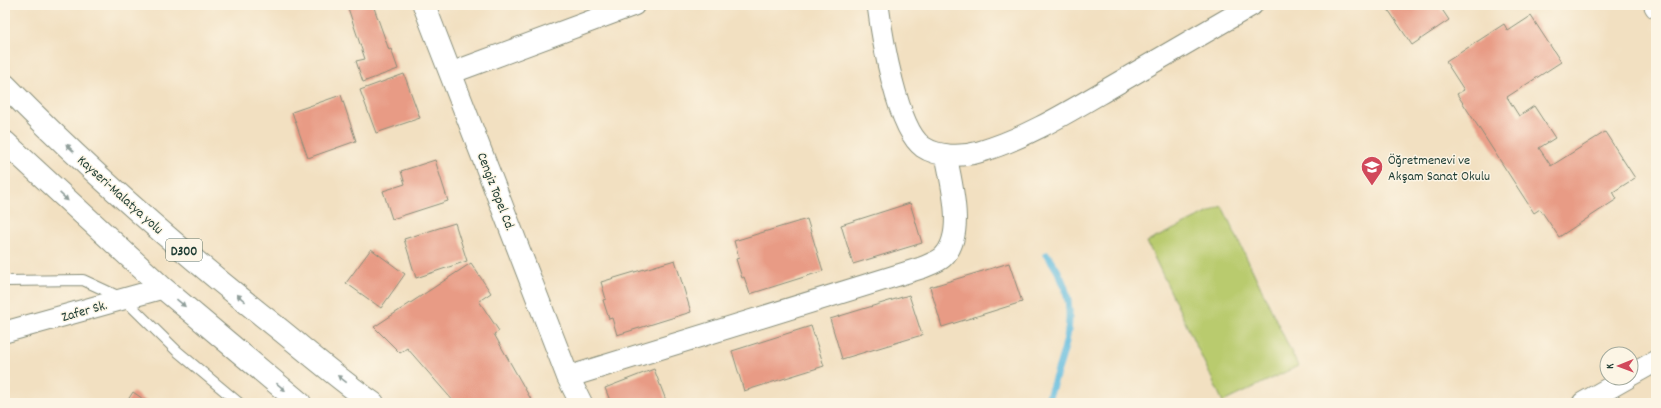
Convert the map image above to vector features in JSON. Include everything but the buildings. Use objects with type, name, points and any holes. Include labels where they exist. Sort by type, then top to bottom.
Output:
[{"type":"main road","name":"Cengiz Topel Cd.","points":[[424,5],[568,377]]},
{"type":"main road","name":"Kayseri-Malatya yolu","points":[[5,85],[32,113],[135,209],[248,305],[373,403]]},
{"type":"main road","points":[[5,142],[163,288],[300,403]]},
{"type":"main road","points":[[568,377],[574,403]]},
{"type":"main road","points":[[568,377],[581,403]]},
{"type":"street","points":[[451,73],[634,5]]},
{"type":"street","points":[[878,5],[889,67],[898,101],[908,126],[915,140],[923,147],[946,155],[977,153],[1022,137],[1252,5]]},
{"type":"street","points":[[568,377],[921,268],[943,258],[953,244],[956,227],[953,190],[946,155]]},
{"type":"street","name":"Zafer Sk.","points":[[5,332],[163,288]]},
{"type":"street","points":[[1639,371],[1656,361]]},
{"type":"street","points":[[1583,403],[1613,386]]},
{"type":"lane","points":[[5,281],[83,280],[124,299],[177,351],[239,403]]},
{"type":"green space","points":[[1222,206],[1298,366],[1223,402],[1147,242]]},
{"type":"waterway","points":[[1047,255],[1059,274],[1066,292],[1069,310],[1065,346],[1047,403]]},
{"type":"place","name":"Öğretmenevi ve Akşam Sanat Okulu","points":[[1372,186]]}]
